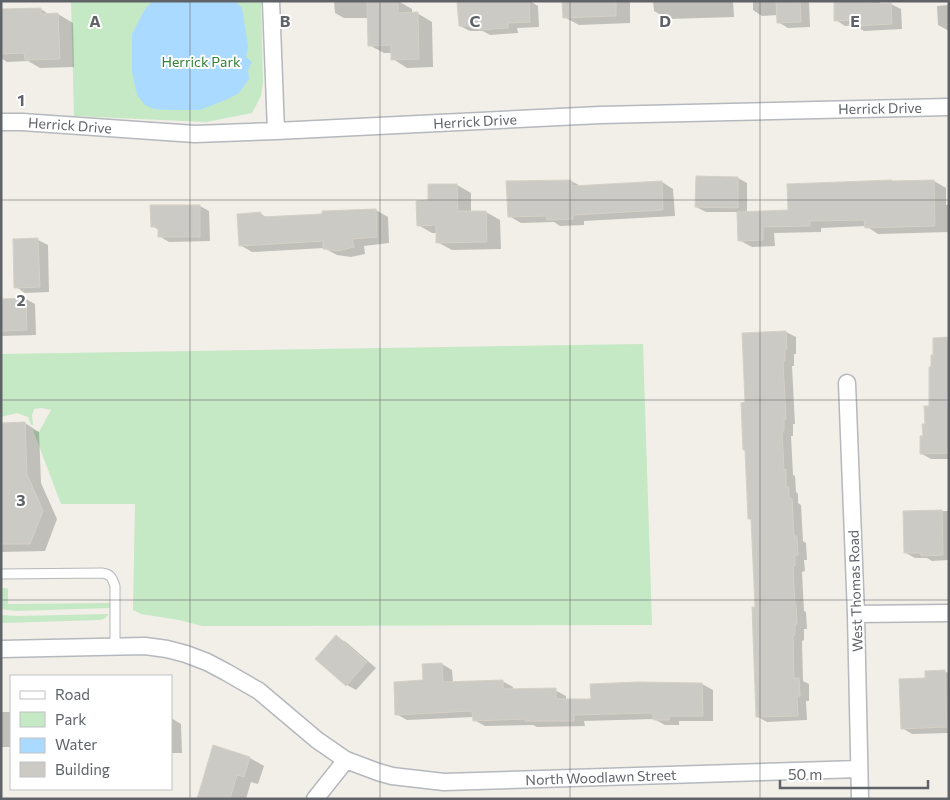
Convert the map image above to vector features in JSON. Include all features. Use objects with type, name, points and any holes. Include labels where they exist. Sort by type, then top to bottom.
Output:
[{"type":"street","points":[[271,1],[276,131]]},
{"type":"street","name":"Herrick Drive","points":[[1,122],[195,134],[600,115],[949,107]]},
{"type":"street","name":"West Thomas Road","points":[[847,383],[856,614],[860,799]]},
{"type":"street","points":[[856,614],[949,612]]},
{"type":"street","name":"North Woodlawn Street","points":[[1,649],[145,646],[167,650],[208,662],[259,692],[317,740],[346,760],[392,776],[444,782],[859,769]]},
{"type":"street","points":[[315,799],[346,760]]},
{"type":"lane","points":[[1,574],[108,574],[115,586],[115,646]]},
{"type":"green space","name":"Herrick Park","points":[[71,1],[261,1],[263,83],[261,96],[252,113],[206,122],[74,116]]},
{"type":"green space","points":[[643,344],[652,625],[202,626],[141,614],[133,610],[135,504],[61,504],[33,430],[39,432],[51,410],[34,409],[32,415],[33,425],[31,425],[28,417],[17,413],[1,417],[1,354]]},
{"type":"green space","points":[[1,588],[8,589],[8,604],[110,603],[110,608],[16,611],[1,609]]},
{"type":"green space","points":[[109,614],[100,620],[1,623],[1,615]]},
{"type":"water","points":[[153,1],[235,1],[242,8],[248,46],[246,57],[252,62],[248,70],[249,79],[239,93],[200,110],[154,109],[145,105],[137,95],[132,72],[132,34],[145,9]]},
{"type":"building","points":[[367,1],[398,1],[398,13],[418,12],[419,59],[391,60],[391,45],[368,46]]},
{"type":"building","points":[[529,1],[530,22],[508,23],[508,28],[479,30],[479,26],[459,26],[457,2]]},
{"type":"building","points":[[562,1],[616,1],[616,16],[563,18]]},
{"type":"building","points":[[776,1],[800,1],[801,22],[777,23]]},
{"type":"building","points":[[834,1],[871,1],[871,4],[891,3],[892,24],[853,26],[853,20],[834,21]]},
{"type":"building","points":[[41,8],[41,14],[58,13],[60,59],[25,60],[24,53],[1,54],[1,9]]},
{"type":"building","points":[[696,176],[738,177],[738,208],[695,207]]},
{"type":"building","points":[[571,180],[572,186],[662,181],[663,210],[573,215],[573,219],[547,220],[547,216],[508,217],[506,181]]},
{"type":"building","points":[[934,180],[935,226],[865,228],[864,220],[810,221],[810,226],[763,227],[763,240],[738,241],[737,212],[788,210],[787,184]]},
{"type":"building","points":[[428,184],[457,184],[458,211],[486,211],[487,242],[436,243],[436,225],[417,226],[416,201],[428,200]]},
{"type":"building","points":[[150,205],[200,205],[200,237],[158,237],[158,227],[151,227]]},
{"type":"building","points":[[376,209],[377,237],[352,239],[354,247],[338,251],[323,249],[323,241],[239,246],[237,214],[261,212],[261,217],[322,214],[322,211]]},
{"type":"building","points":[[38,238],[40,287],[14,288],[13,239]]},
{"type":"building","points":[[26,298],[27,330],[1,331],[1,299]]},
{"type":"building","points":[[786,331],[787,349],[785,349],[785,361],[783,361],[786,419],[784,420],[784,431],[782,431],[786,487],[789,487],[789,499],[792,498],[794,536],[797,536],[798,555],[795,555],[795,566],[793,567],[797,624],[795,624],[795,635],[793,636],[794,678],[799,678],[800,696],[797,696],[798,716],[756,717],[752,607],[755,607],[751,519],[748,519],[741,403],[745,402],[742,333]]},
{"type":"building","points":[[949,337],[949,453],[920,454],[920,436],[923,436],[922,424],[925,424],[924,406],[929,406],[929,367],[931,367],[931,355],[933,355],[933,338]]},
{"type":"building","points":[[25,422],[27,474],[43,511],[30,544],[1,544],[1,423]]},
{"type":"building","points":[[942,510],[943,555],[921,556],[921,553],[904,553],[903,511]]},
{"type":"building","points":[[336,635],[367,662],[346,686],[315,659]]},
{"type":"building","points":[[442,663],[443,682],[503,680],[503,689],[556,688],[556,699],[591,699],[590,684],[638,682],[702,683],[703,716],[669,716],[669,720],[653,720],[653,713],[574,715],[574,721],[525,721],[525,719],[473,721],[472,711],[395,715],[394,682],[423,680],[422,664]]},
{"type":"building","points":[[945,670],[947,727],[901,729],[899,679],[925,678],[925,671]]},
{"type":"building","points":[[213,745],[250,757],[244,777],[237,775],[230,799],[197,799]]}]
